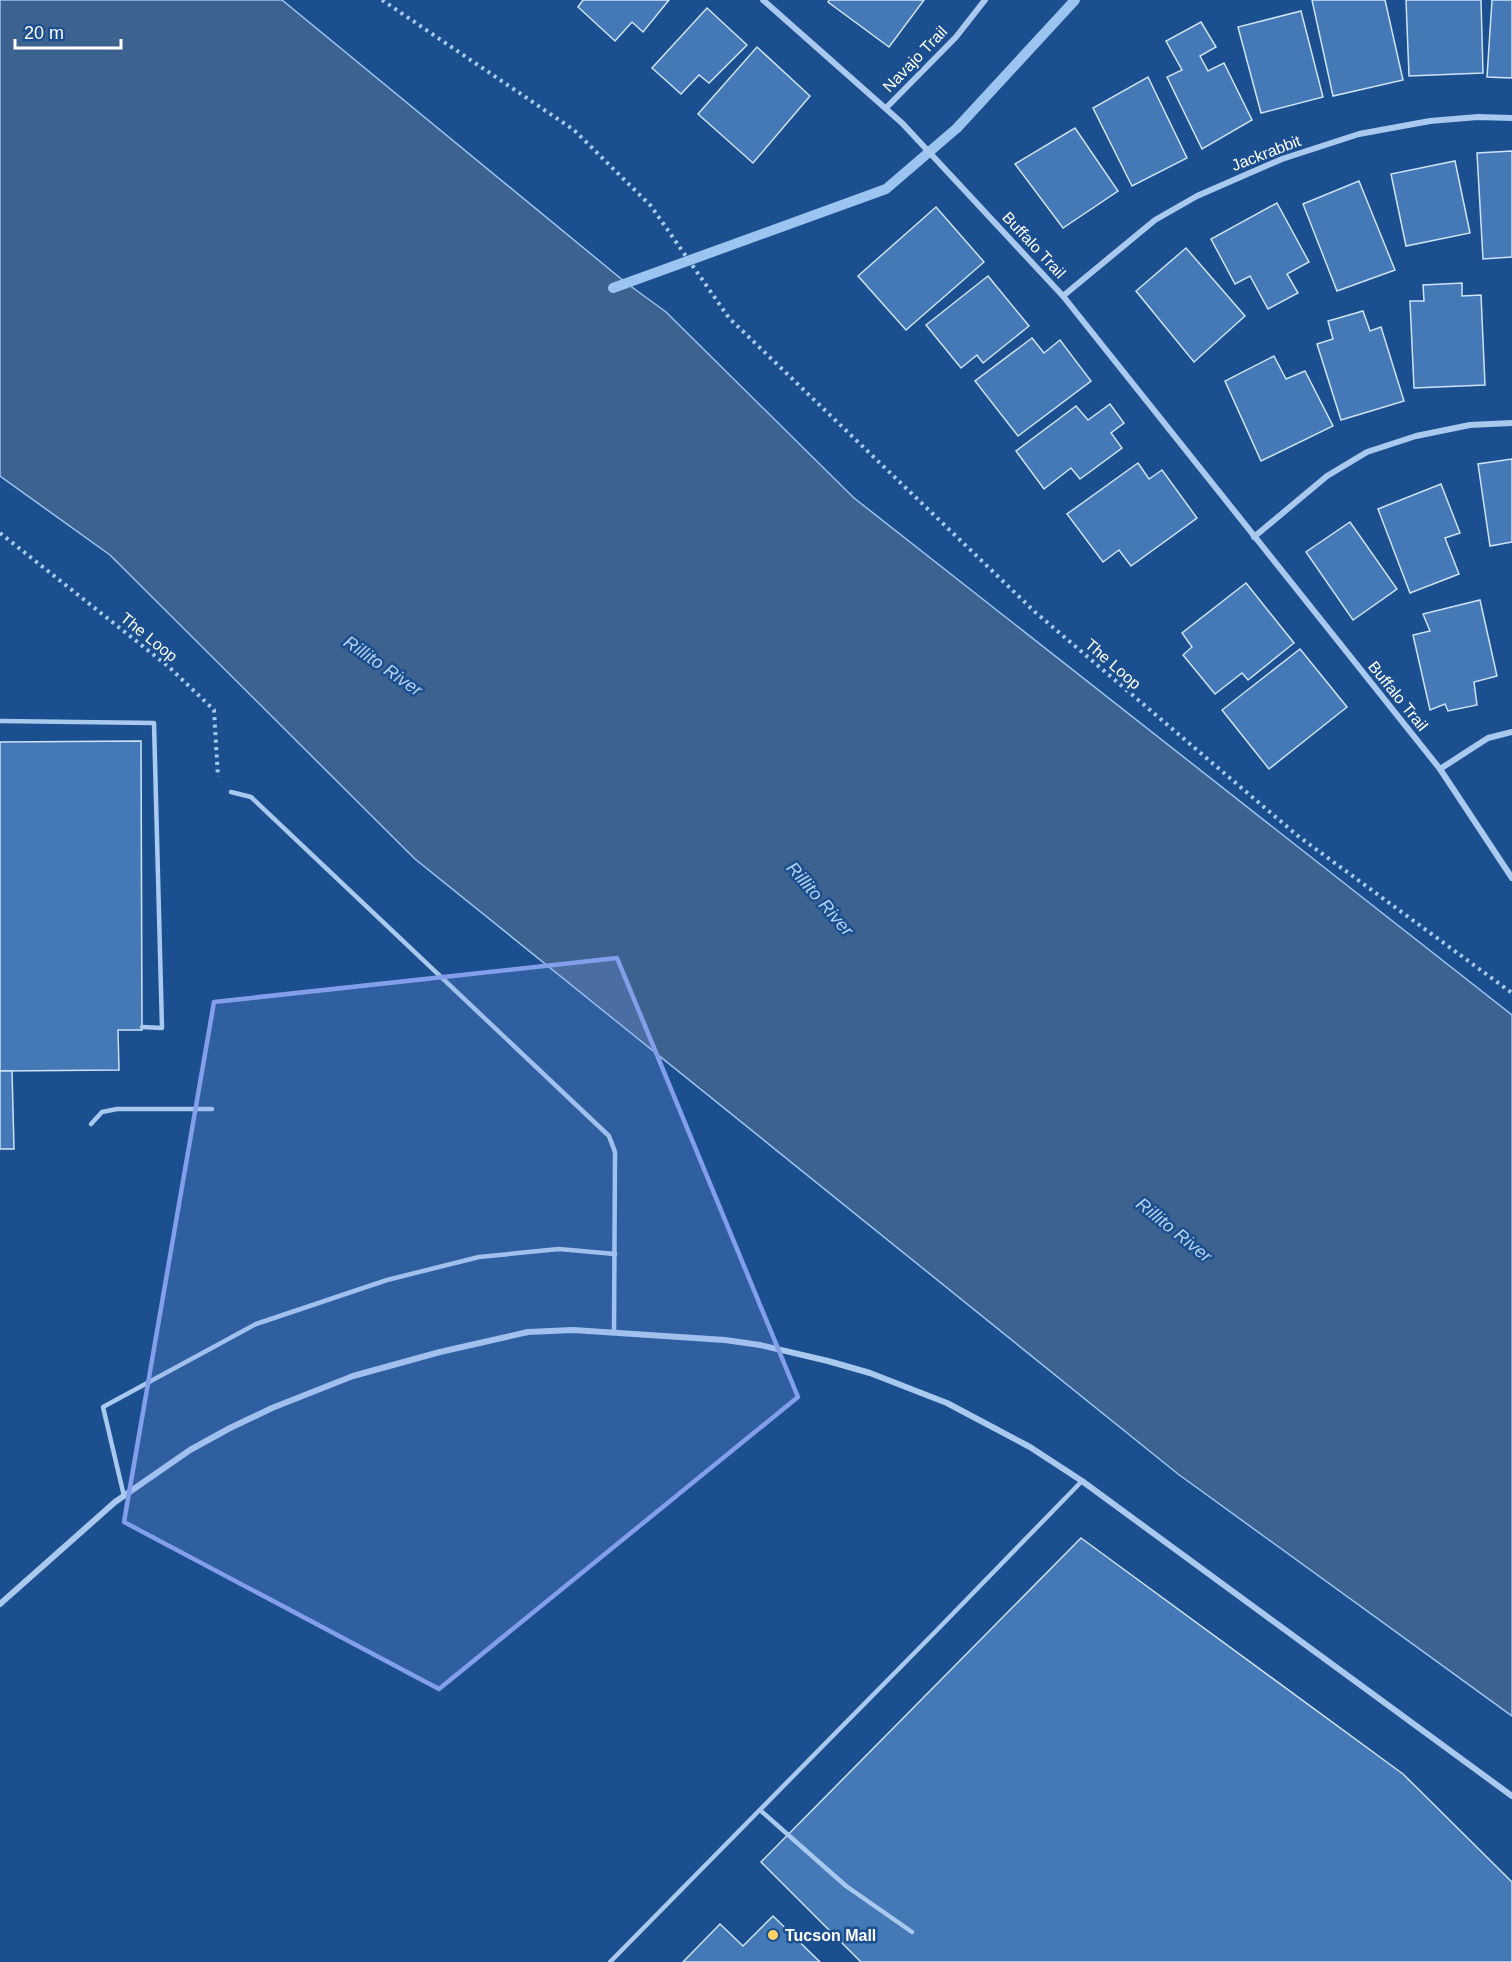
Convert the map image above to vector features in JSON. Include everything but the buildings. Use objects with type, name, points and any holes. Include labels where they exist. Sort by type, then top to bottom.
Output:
[{"type":"street","name":"Buffalo Trail","points":[[763,0],[902,123],[1063,296],[1440,769],[1512,878]]},
{"type":"street","name":"Navajo Trail","points":[[885,108],[956,37],[985,0]]},
{"type":"street","name":"Jackrabbit","points":[[1063,296],[1155,220],[1197,196],[1282,159],[1359,134],[1430,121],[1478,117],[1512,118]]},
{"type":"street","points":[[1254,537],[1328,476],[1367,452],[1416,436],[1470,424],[1512,423]]},
{"type":"street","points":[[1440,769],[1488,738],[1512,732]]},
{"type":"street","points":[[0,1603],[124,1496],[190,1450],[292,1399],[353,1376],[440,1352],[528,1332],[573,1330],[725,1340],[794,1352],[870,1373],[947,1403],[1030,1447],[1082,1481],[1512,1796]]},
{"type":"lane","points":[[0,721],[154,723],[162,1028],[142,1027]]},
{"type":"lane","points":[[231,792],[251,797],[609,1136],[615,1152],[614,1332]]},
{"type":"lane","points":[[91,1124],[102,1112],[117,1108],[212,1108]]},
{"type":"lane","points":[[124,1496],[103,1407],[256,1324],[387,1280],[479,1257],[560,1249],[615,1254]]},
{"type":"lane","points":[[610,1962],[1082,1481]]},
{"type":"lane","points":[[760,1810],[846,1886],[912,1932]]},
{"type":"path","name":"The Loop","points":[[382,0],[574,130],[651,206],[729,318],[1035,612],[1298,836],[1512,993]]},
{"type":"path","name":"The Loop","points":[[0,533],[170,667],[214,710],[219,784]]},
{"type":"highlighted area","points":[[617,958],[798,1397],[439,1689],[124,1522],[214,1002]]},
{"type":"water","name":"Rillito River","points":[[0,0],[282,0],[625,282],[666,312],[854,498],[1512,1015],[1512,1716],[1178,1474],[415,859],[110,555],[0,476]]},
{"type":"waterway","points":[[613,288],[886,189],[957,128],[1075,0]]},
{"type":"place","name":"Tucson Mall","points":[[773,1935]]}]
